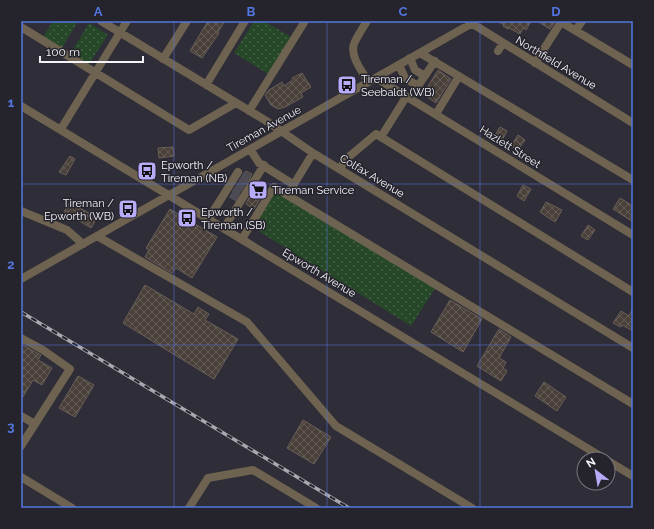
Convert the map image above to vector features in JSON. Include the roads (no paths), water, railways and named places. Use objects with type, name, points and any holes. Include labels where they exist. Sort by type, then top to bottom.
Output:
[{"type":"street","name":"Colfax Avenue","points":[[101,21],[249,111],[313,153],[633,348]]},
{"type":"street","points":[[61,129],[126,21]]},
{"type":"street","points":[[163,59],[187,21]]},
{"type":"street","points":[[206,85],[245,21]]},
{"type":"street","points":[[249,111],[305,21]]},
{"type":"street","points":[[367,21],[354,43],[353,49],[354,55],[372,80]]},
{"type":"street","points":[[576,30],[582,21]]},
{"type":"street","name":"Tireman Avenue","points":[[21,279],[399,65],[472,22]]},
{"type":"street","name":"Northfield Avenue","points":[[472,22],[503,43],[633,123]]},
{"type":"street","points":[[535,63],[561,22],[633,65]]},
{"type":"street","points":[[21,27],[188,130],[236,103]]},
{"type":"street","points":[[498,51],[503,43]]},
{"type":"street","points":[[420,53],[633,180]]},
{"type":"street","points":[[410,58],[415,70],[425,76]]},
{"type":"street","points":[[399,65],[405,78],[418,86],[435,61]]},
{"type":"street","points":[[436,114],[459,76]]},
{"type":"street","name":"Hazlett Street","points":[[372,80],[436,114],[633,235]]},
{"type":"street","points":[[381,137],[406,97]]},
{"type":"street","name":"Epworth Avenue","points":[[21,106],[592,451]]},
{"type":"street","points":[[340,169],[345,160],[376,134],[633,292]]},
{"type":"street","points":[[250,149],[259,162],[291,183]]},
{"type":"street","points":[[288,194],[313,153]]},
{"type":"street","points":[[224,228],[241,187],[230,160]]},
{"type":"street","points":[[208,218],[264,165]]},
{"type":"street","points":[[242,239],[274,187],[288,194],[633,404]]},
{"type":"street","points":[[21,211],[67,230],[83,244]]},
{"type":"street","points":[[97,236],[247,322],[336,426],[472,508]]},
{"type":"street","points":[[21,338],[43,350],[70,368],[21,446]]},
{"type":"street","points":[[21,416],[35,424]]},
{"type":"street","points":[[616,466],[633,476]]},
{"type":"street","points":[[189,508],[208,478],[253,470],[316,508]]},
{"type":"street","points":[[21,477],[72,508]]},
{"type":"tunnel","points":[[242,175],[249,179]]},
{"type":"tunnel","points":[[238,182],[245,186]]},
{"type":"tunnel","points":[[234,188],[241,193]]},
{"type":"tunnel","points":[[231,194],[238,198]]},
{"type":"railway","points":[[21,312],[349,508]]},
{"type":"place","name":"Tireman / Seebaldt (WB)","points":[[347,85]]},
{"type":"place","name":"Epworth / Tireman (NB)","points":[[147,171]]},
{"type":"place","name":"Tireman Service","points":[[258,190]]},
{"type":"place","name":"Tireman / Epworth (WB)","points":[[128,209]]},
{"type":"place","name":"Epworth / Tireman (SB)","points":[[187,218]]}]
